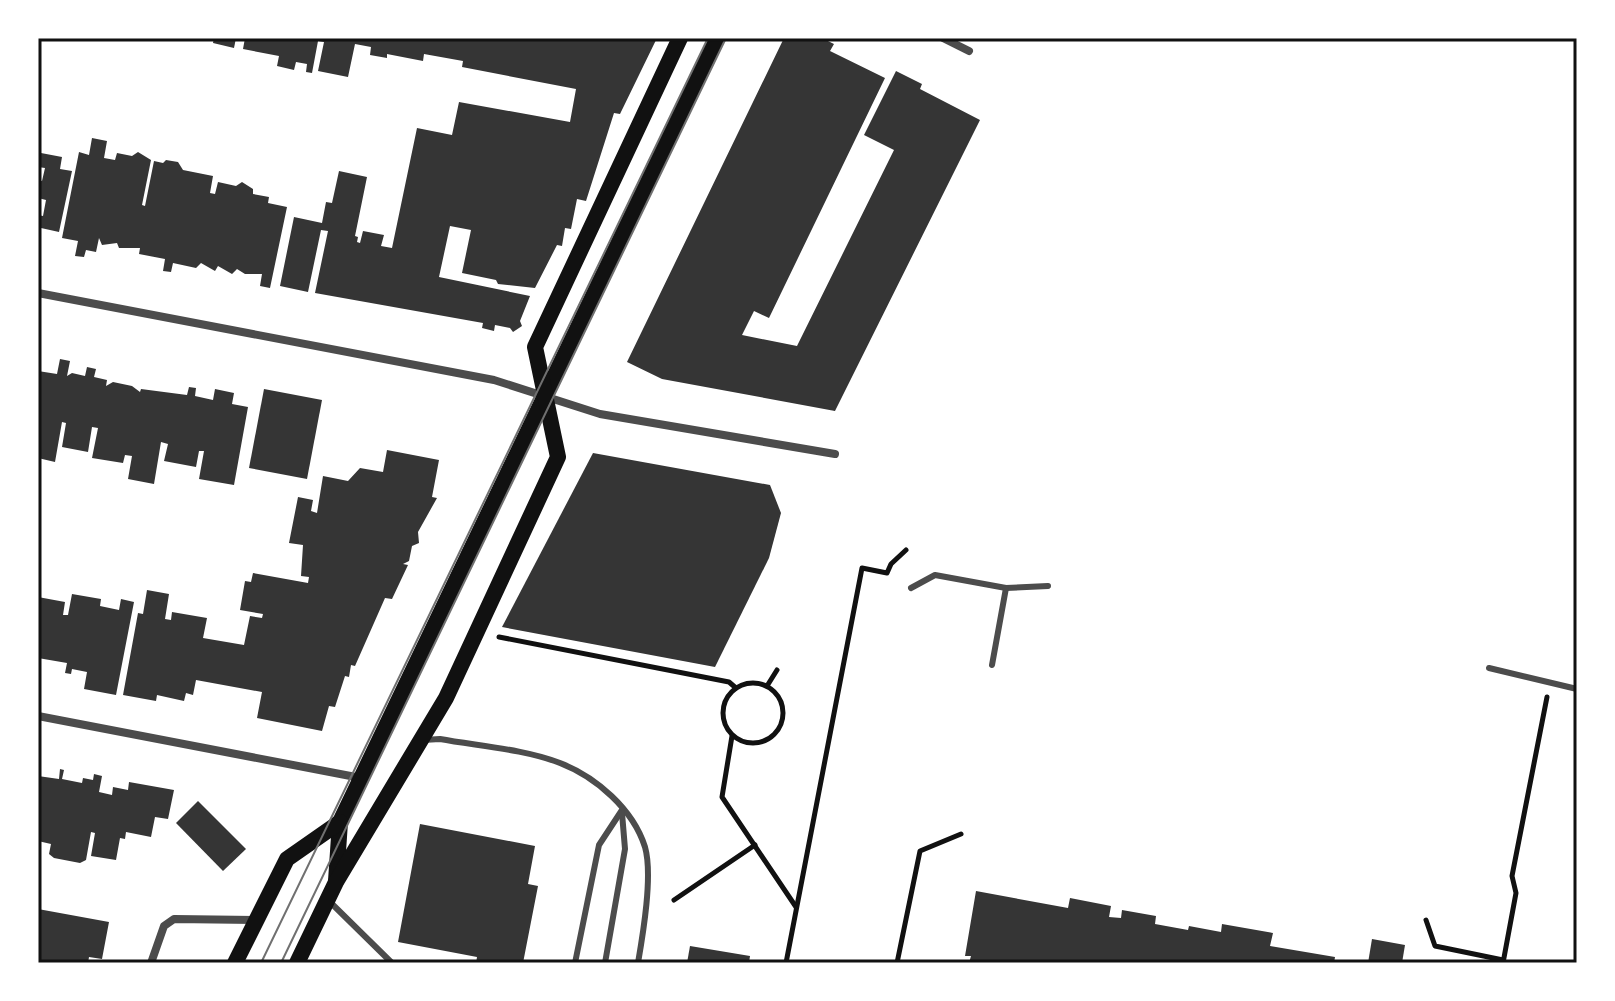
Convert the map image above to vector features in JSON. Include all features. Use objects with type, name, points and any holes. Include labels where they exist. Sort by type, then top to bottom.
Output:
[{"type":"main road","points":[[297,963],[336,882],[446,698],[558,457],[535,347],[680,38]]},
{"type":"main road","points":[[336,882],[340,822],[717,38]]},
{"type":"main road","points":[[235,963],[287,859],[340,822]]},
{"type":"street","points":[[943,38],[969,51]]},
{"type":"street","points":[[38,293],[494,380],[600,414],[835,454]]},
{"type":"street","points":[[38,716],[361,778]]},
{"type":"street","points":[[151,963],[164,926],[174,919],[255,920]]},
{"type":"lane","points":[[911,588],[935,575],[1006,588],[1048,586]]},
{"type":"lane","points":[[992,665],[1006,588]]},
{"type":"lane","points":[[1489,668],[1577,689]]},
{"type":"lane","points":[[420,741],[440,739],[558,762],[591,778],[622,810],[645,848],[646,918],[638,963]]},
{"type":"lane","points":[[575,963],[599,845],[622,810]]},
{"type":"lane","points":[[605,963],[625,849],[622,810]]},
{"type":"lane","points":[[328,899],[392,963]]},
{"type":"path","points":[[786,963],[862,568],[887,573],[891,564],[906,550]]},
{"type":"path","points":[[498,637],[729,682],[736,688]]},
{"type":"path","points":[[767,686],[777,670]]},
{"type":"path","points":[[744,683],[767,686],[782,703],[783,720],[775,734],[762,742],[746,743],[732,736],[724,722],[723,706],[736,688],[744,683]]},
{"type":"path","points":[[1426,920],[1435,946],[1503,961],[1516,893],[1512,876],[1549,684]]},
{"type":"path","points":[[732,736],[722,797],[797,908]]},
{"type":"path","points":[[897,963],[920,851],[961,834]]},
{"type":"path","points":[[674,900],[755,845]]},
{"type":"building","points":[[214,38],[236,38],[234,48],[213,43]]},
{"type":"building","points":[[245,38],[657,38],[620,114],[614,113],[586,201],[577,199],[571,229],[565,228],[562,246],[557,245],[535,288],[498,284],[496,280],[462,273],[471,230],[450,226],[439,277],[530,296],[520,321],[522,326],[513,332],[510,328],[495,325],[494,331],[482,328],[483,323],[315,293],[328,231],[321,230],[308,292],[280,286],[294,217],[322,223],[326,202],[332,203],[339,171],[367,177],[355,236],[358,237],[357,242],[360,243],[363,231],[384,235],[381,246],[392,248],[417,128],[452,135],[459,102],[570,122],[576,89],[462,67],[463,61],[424,54],[423,61],[387,54],[387,58],[370,55],[371,47],[355,44],[348,77],[318,71],[324,42],[318,41],[312,73],[306,72],[307,64],[296,62],[294,70],[277,66],[279,56],[243,49]]},
{"type":"building","points":[[784,38],[822,38],[834,44],[830,51],[885,78],[769,318],[754,311],[742,335],[797,346],[894,150],[864,135],[896,71],[922,84],[920,89],[980,120],[835,411],[662,379],[627,362]]},
{"type":"building","points":[[92,138],[107,141],[104,158],[115,160],[117,153],[132,156],[138,152],[151,160],[142,205],[145,206],[154,161],[163,163],[166,160],[178,162],[183,170],[213,176],[210,193],[215,194],[218,182],[236,186],[242,182],[253,189],[253,194],[269,197],[268,203],[287,207],[270,288],[260,286],[262,274],[245,274],[237,269],[232,274],[218,266],[215,271],[201,263],[196,268],[173,263],[171,272],[163,271],[165,259],[139,254],[140,248],[119,248],[117,243],[102,245],[99,238],[96,252],[86,250],[84,257],[75,256],[78,241],[62,238],[79,152],[89,155]]},
{"type":"building","points":[[41,153],[62,157],[60,169],[72,171],[59,232],[41,228],[39,239],[38,215],[43,216],[46,200],[38,198],[38,180],[42,181],[45,168],[38,167]]},
{"type":"building","points":[[60,359],[70,361],[67,376],[72,373],[85,376],[87,367],[96,369],[94,377],[107,380],[106,386],[113,382],[132,386],[140,392],[141,389],[187,395],[189,387],[196,388],[195,396],[213,400],[215,389],[234,393],[232,404],[248,407],[234,485],[199,479],[204,451],[199,451],[196,467],[164,461],[168,444],[161,442],[154,484],[128,479],[132,456],[125,455],[123,463],[92,458],[98,428],[92,427],[88,452],[62,447],[66,423],[62,422],[55,462],[38,458],[38,371],[57,374]]},
{"type":"building","points":[[264,389],[322,400],[307,479],[249,468]]},
{"type":"building","points":[[387,450],[439,460],[432,497],[437,498],[418,532],[419,543],[412,546],[409,561],[403,564],[408,565],[392,599],[385,598],[355,666],[351,665],[349,677],[345,676],[335,707],[329,706],[322,731],[257,718],[262,692],[196,680],[193,695],[186,693],[184,701],[157,695],[156,701],[123,695],[138,613],[143,614],[147,590],[169,594],[165,619],[171,620],[172,612],[207,618],[203,638],[244,645],[250,616],[262,618],[263,614],[240,610],[245,581],[251,582],[253,573],[308,583],[309,577],[301,576],[303,545],[289,543],[298,497],[313,500],[311,511],[317,513],[323,476],[348,481],[360,468],[383,472]]},
{"type":"building","points":[[593,453],[770,485],[781,513],[769,558],[715,667],[502,627]]},
{"type":"building","points":[[72,594],[101,599],[100,606],[119,610],[121,599],[134,602],[116,695],[84,689],[87,672],[72,669],[71,674],[65,673],[67,663],[38,658],[38,597],[65,602],[63,615],[68,615]]},
{"type":"building","points":[[60,769],[64,770],[62,779],[82,783],[83,778],[93,780],[94,774],[102,776],[99,792],[112,795],[113,787],[128,790],[129,782],[174,790],[168,819],[155,817],[151,837],[126,832],[125,839],[120,838],[116,860],[91,856],[95,833],[91,832],[86,860],[80,863],[54,858],[49,854],[51,844],[38,841],[38,776],[59,779]]},
{"type":"building","points":[[198,801],[246,849],[223,871],[176,823]]},
{"type":"building","points":[[420,824],[535,846],[528,884],[538,886],[523,963],[476,963],[477,957],[398,942]]},
{"type":"building","points":[[976,891],[1068,908],[1070,898],[1111,906],[1109,917],[1121,918],[1122,910],[1156,916],[1155,924],[1188,930],[1189,926],[1221,932],[1222,924],[1273,933],[1270,946],[1335,957],[1334,963],[969,963],[971,956],[965,956]]},
{"type":"building","points":[[38,909],[109,922],[102,959],[89,957],[88,963],[38,963]]},
{"type":"building","points":[[1372,939],[1405,945],[1402,963],[1368,963]]},
{"type":"building","points":[[690,946],[750,956],[749,963],[687,963]]},
{"type":"tram line","points":[[261,963],[708,38]]},
{"type":"tram line","points":[[281,963],[726,38]]}]
